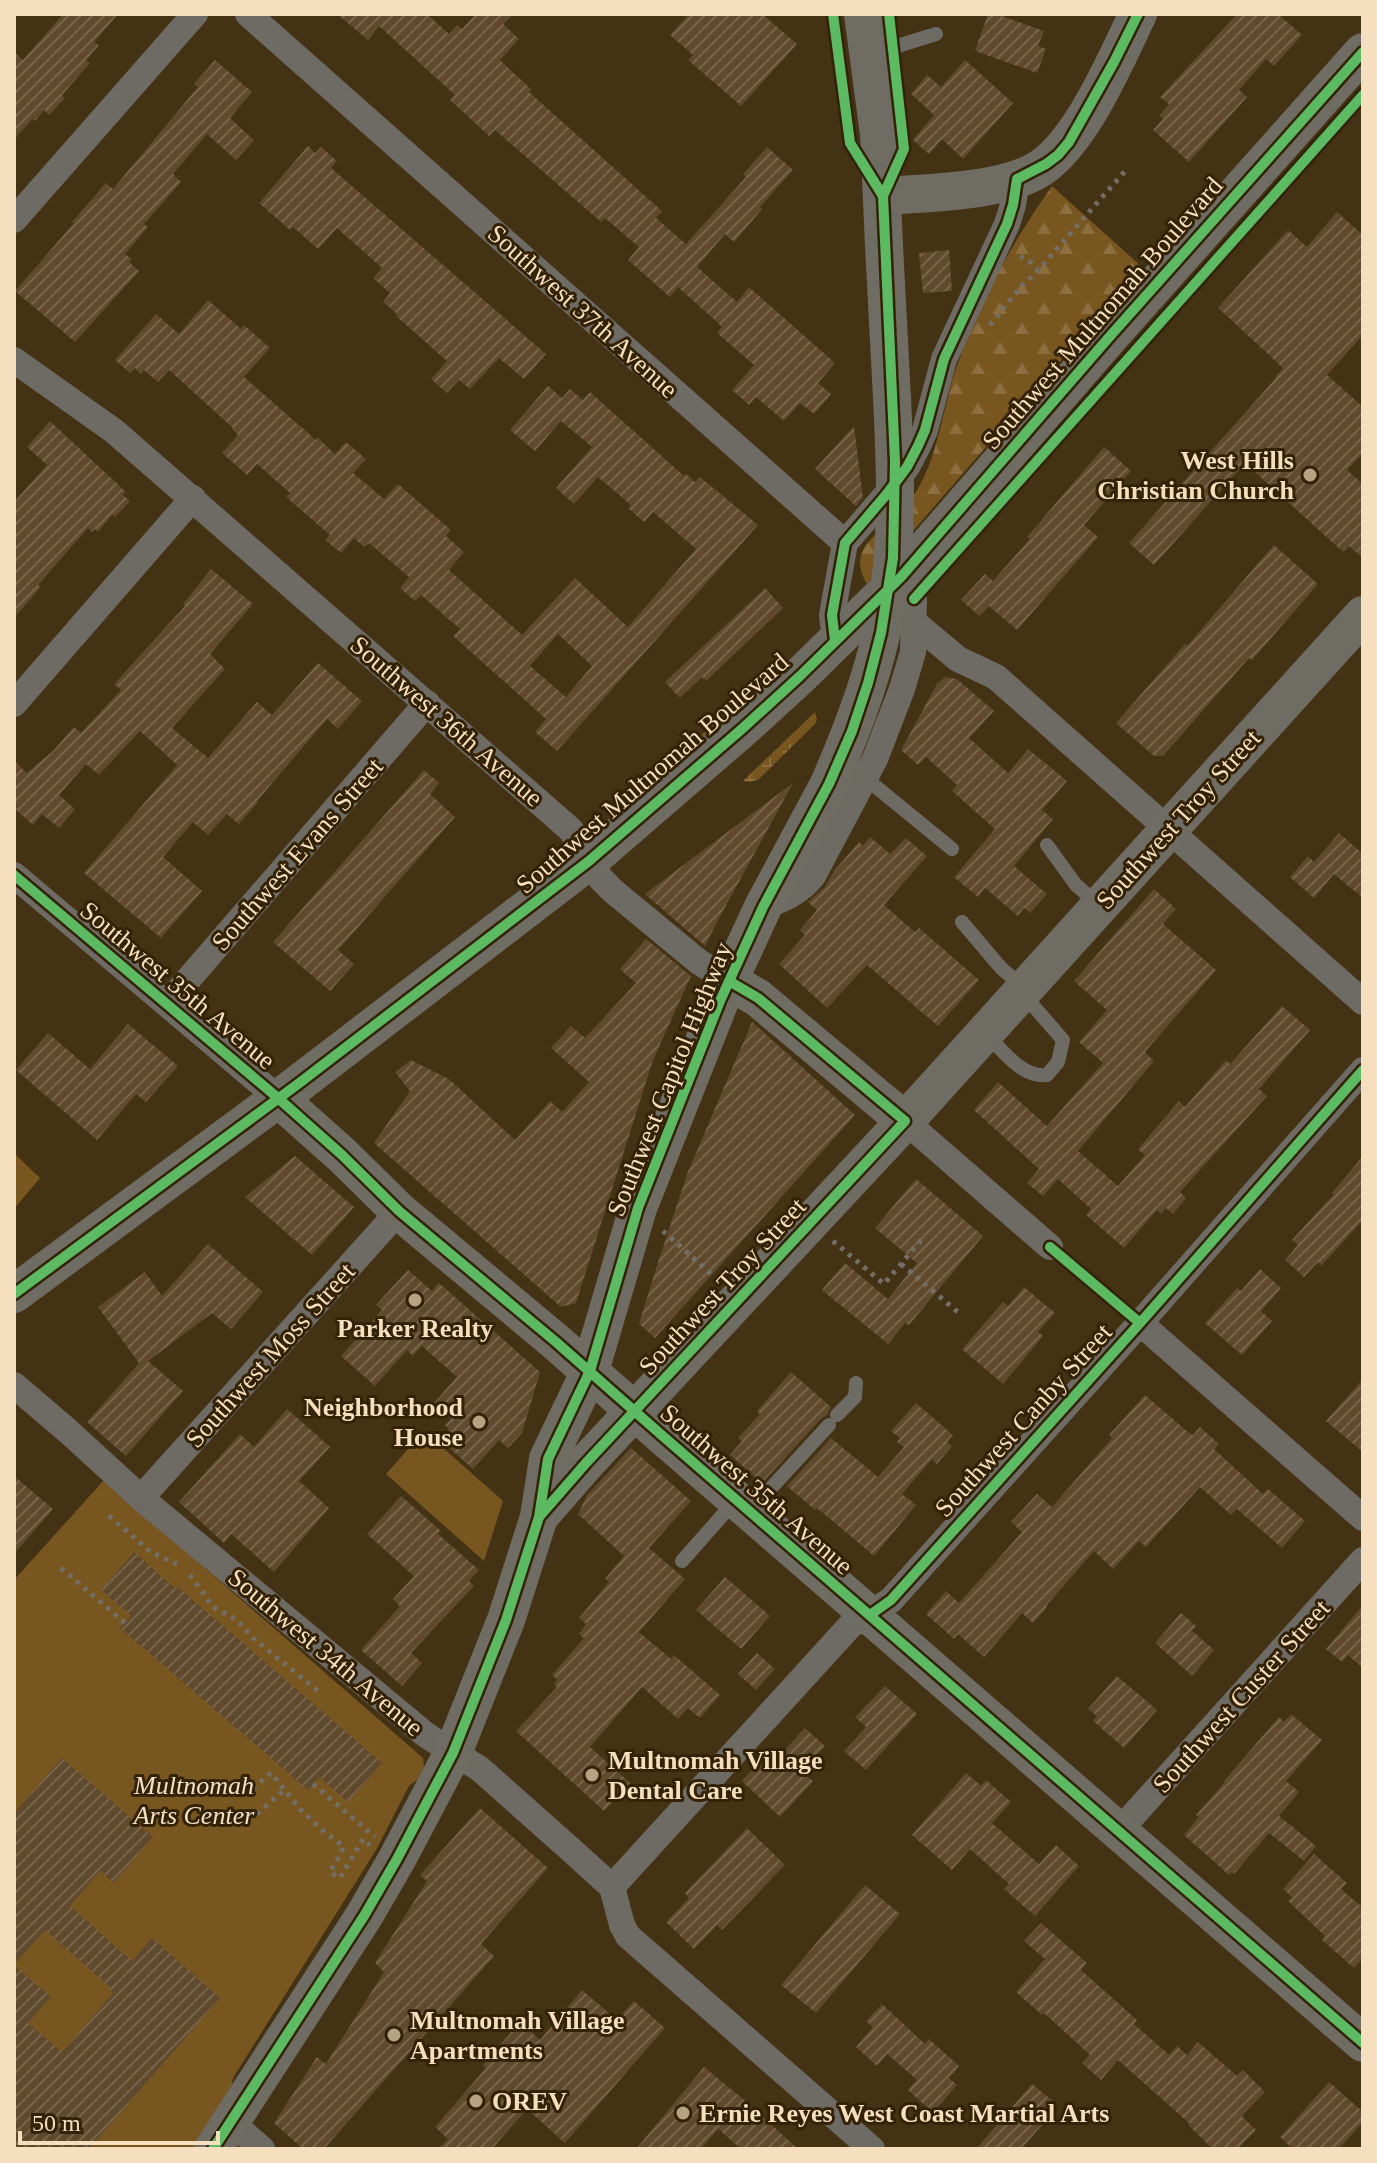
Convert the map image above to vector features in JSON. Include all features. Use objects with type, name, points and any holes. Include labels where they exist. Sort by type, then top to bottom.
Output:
[{"type":"street","points":[[14,220],[195,14]]},
{"type":"street","name":"Southwest 37th Avenue","points":[[248,14],[845,543]]},
{"type":"street","name":"Southwest Capitol Highway","points":[[221,2135],[364,1916],[453,1753],[506,1620],[539,1517],[548,1459],[590,1371],[638,1208],[729,981],[763,907],[847,780],[852,731],[881,633],[893,558],[895,461],[883,196],[879,134],[863,14]]},
{"type":"street","points":[[883,196],[985,186],[1035,172],[1058,155],[1069,142],[1138,14]]},
{"type":"street","name":"Southwest Multnomah Boulevard","points":[[14,1294],[589,861],[709,760],[901,577],[1363,52]]},
{"type":"street","points":[[835,641],[833,605],[845,543],[886,495],[918,446],[944,359],[1007,224],[1017,179]]},
{"type":"street","name":"Southwest 36th Avenue","points":[[14,360],[106,424],[571,830],[607,885],[699,962],[758,998],[1050,1247]]},
{"type":"street","points":[[14,704],[193,498]]},
{"type":"street","points":[[847,780],[875,759],[913,652],[914,599],[901,577]]},
{"type":"street","name":"Southwest Troy Street","points":[[539,1517],[905,1121],[1363,615]]},
{"type":"street","points":[[915,623],[958,659],[996,677],[1363,1002]]},
{"type":"street","name":"Southwest Evans Street","points":[[167,1004],[427,703]]},
{"type":"street","name":"Southwest 35th Avenue","points":[[14,875],[278,1098],[399,1211],[590,1371],[1119,1831],[1360,2035]]},
{"type":"street","name":"Southwest Canby Street","points":[[612,1887],[850,1626],[891,1600],[1363,1070]]},
{"type":"street","name":"Southwest Moss Street","points":[[141,1498],[399,1211]]},
{"type":"street","points":[[1140,1323],[1363,1518]]},
{"type":"street","name":"Southwest 34th Avenue","points":[[14,1385],[141,1498],[426,1735],[480,1769],[612,1887]]},
{"type":"street","name":"Southwest Custer Street","points":[[1119,1831],[1363,1560]]},
{"type":"street","points":[[612,1887],[628,1936],[872,2149]]},
{"type":"street","points":[[221,2135],[262,2149]]},
{"type":"lane","points":[[869,55],[936,34]]},
{"type":"lane","points":[[847,780],[952,849]]},
{"type":"lane","points":[[1047,845],[1076,885],[1100,905]]},
{"type":"lane","points":[[962,922],[1063,1040],[1058,1062],[1047,1075],[1037,1077],[1023,1070],[985,1032]]},
{"type":"lane","points":[[682,1561],[833,1420],[855,1397],[856,1383]]},
{"type":"path","points":[[990,326],[1024,283],[1126,170]]},
{"type":"path","points":[[638,1208],[715,1277]]},
{"type":"path","points":[[854,1258],[884,1284],[922,1239]]},
{"type":"path","points":[[901,1264],[959,1313]]},
{"type":"path","points":[[109,1516],[151,1552],[186,1570],[213,1607],[237,1620],[253,1638],[318,1691]]},
{"type":"path","points":[[61,1568],[125,1623]]},
{"type":"path","points":[[245,1795],[271,1773],[301,1810],[344,1847],[330,1872],[340,1878],[363,1839],[371,1846]]},
{"type":"path","points":[[313,1784],[370,1833]]},
{"type":"path","points":[[257,1814],[285,1789]]},
{"type":"green space","points":[[1052,186],[1142,267],[867,584],[861,571],[863,551],[868,542],[902,511],[920,484],[933,455],[952,381],[981,305],[1003,263]]},
{"type":"green space","points":[[766,674],[770,678],[736,712],[610,817],[608,811],[696,740]]},
{"type":"green space","points":[[815,712],[815,724],[759,779],[743,781]]},
{"type":"green space","points":[[14,1153],[40,1178],[14,1209]]},
{"type":"green space","points":[[424,1431],[503,1501],[484,1561],[386,1474]]},
{"type":"green space","name":"Multnomah Arts Center","points":[[104,1480],[423,1758],[424,1767],[419,1778],[409,1786],[376,1850],[233,2078],[231,2090],[195,2149],[14,2149],[14,1580]]},
{"type":"building","points":[[63,14],[118,14],[94,42],[99,45],[86,60],[90,63],[62,95],[65,98],[49,115],[44,110],[35,121],[32,119],[14,140],[14,52],[23,60]]},
{"type":"building","points":[[337,14],[427,14],[449,34],[457,25],[462,29],[476,14],[513,14],[503,24],[519,39],[500,60],[532,90],[529,92],[662,211],[656,218],[686,244],[746,177],[743,174],[767,147],[793,170],[734,242],[725,234],[697,267],[737,302],[749,287],[835,363],[818,383],[831,394],[814,414],[800,403],[784,421],[756,397],[749,405],[732,390],[754,365],[717,333],[722,327],[678,287],[670,297],[628,260],[639,247],[605,218],[601,222],[495,130],[489,136],[450,100],[455,95],[379,26],[368,40]]},
{"type":"building","points":[[689,14],[762,14],[797,44],[741,106],[688,60],[693,55],[670,35]]},
{"type":"building","points":[[988,14],[1044,31],[1038,46],[1046,49],[1037,73],[975,51]]},
{"type":"building","points":[[1237,14],[1278,14],[1302,35],[1274,66],[1266,59],[1239,90],[1247,97],[1189,162],[1153,130],[1163,119],[1159,116],[1169,104],[1160,97]]},
{"type":"building","points":[[215,60],[252,92],[230,118],[254,140],[236,160],[207,134],[173,174],[181,182],[144,224],[148,227],[125,254],[139,271],[75,342],[15,291],[106,183],[113,189],[198,87],[194,84]]},
{"type":"building","points":[[965,60],[1013,103],[963,159],[942,139],[929,154],[913,140],[934,115],[911,94],[927,75],[941,87]]},
{"type":"building","points":[[308,146],[315,153],[321,147],[337,161],[331,168],[546,354],[524,379],[499,358],[470,389],[459,380],[447,393],[431,379],[447,361],[383,302],[390,293],[373,278],[382,268],[337,228],[318,249],[259,203]]},
{"type":"building","points":[[1337,212],[1363,235],[1363,335],[1327,375],[1363,407],[1363,453],[1347,470],[1363,484],[1363,558],[1349,546],[1343,552],[1245,463],[1154,565],[1129,543],[1283,368],[1218,308],[1288,230],[1307,247]]},
{"type":"building","points":[[949,250],[952,291],[923,293],[919,253]]},
{"type":"building","points":[[208,300],[241,329],[244,325],[270,348],[244,377],[335,454],[346,442],[366,459],[353,473],[384,499],[398,484],[451,530],[446,536],[464,552],[449,570],[522,635],[575,578],[628,627],[696,549],[653,512],[644,522],[628,508],[631,505],[598,477],[574,504],[556,488],[592,447],[561,421],[535,451],[510,430],[548,386],[562,398],[570,389],[583,400],[590,392],[684,476],[686,474],[695,482],[700,477],[758,525],[557,751],[535,732],[546,719],[453,636],[460,629],[421,595],[415,601],[400,588],[409,577],[369,543],[364,547],[354,538],[341,553],[325,540],[330,535],[286,497],[290,493],[257,464],[247,475],[222,453],[238,435],[233,428],[169,370],[158,382],[144,370],[141,374],[135,368],[130,373],[115,360],[156,314],[179,334]],"holes":[[[558,634],[592,666],[566,697],[530,666]]]},
{"type":"building","points":[[50,421],[126,492],[123,495],[130,501],[115,517],[112,515],[98,532],[88,528],[38,585],[41,587],[14,618],[14,502],[47,465],[27,447]]},
{"type":"building","points":[[854,426],[863,498],[856,506],[815,469]]},
{"type":"building","points":[[1104,447],[1131,471],[1084,525],[1098,537],[1017,630],[989,606],[979,616],[961,600],[985,574],[993,581]]},
{"type":"building","points":[[1274,545],[1318,584],[1163,756],[1154,756],[1116,723]]},
{"type":"building","points":[[211,569],[253,604],[210,654],[225,669],[172,728],[208,758],[257,702],[272,715],[318,663],[362,701],[338,729],[327,719],[239,824],[227,814],[208,835],[193,822],[163,857],[202,891],[161,938],[84,873],[177,765],[140,731],[99,775],[86,764],[59,795],[75,809],[59,828],[42,814],[33,825],[14,808],[14,761],[27,773],[53,751],[74,727],[81,733],[121,690],[114,684],[185,606],[183,604]]},
{"type":"building","points":[[765,588],[783,608],[706,681],[702,677],[680,698],[665,682]]},
{"type":"building","points":[[945,677],[957,679],[994,711],[969,738],[1008,773],[1028,749],[1067,781],[1042,810],[1053,819],[1014,866],[1047,894],[1030,913],[1024,908],[1018,916],[985,888],[978,897],[954,877],[995,829],[952,791],[957,785],[926,757],[918,765],[901,750],[937,684]]},
{"type":"building","points":[[424,770],[439,783],[430,794],[455,817],[338,950],[354,964],[330,991],[273,942]]},
{"type":"building","points":[[793,783],[717,922],[705,946],[645,894]]},
{"type":"building","points":[[1339,833],[1363,854],[1363,898],[1334,874],[1314,898],[1290,877],[1308,856],[1314,862]]},
{"type":"building","points":[[870,837],[890,854],[906,838],[927,856],[884,905],[915,932],[919,928],[979,980],[938,1026],[867,965],[827,1008],[779,964],[805,935],[800,930],[817,910],[808,902],[825,887],[834,871],[859,842],[863,846]]},
{"type":"building","points":[[1154,889],[1176,909],[1163,924],[1216,970],[1145,1052],[1154,1061],[1078,1151],[1118,1186],[1145,1155],[1138,1149],[1179,1101],[1185,1107],[1226,1060],[1230,1064],[1282,1006],[1310,1030],[1259,1089],[1267,1096],[1180,1192],[1186,1198],[1173,1214],[1166,1208],[1161,1214],[1157,1210],[1124,1248],[1086,1215],[1091,1209],[1058,1179],[1043,1196],[1027,1183],[1039,1169],[974,1110],[998,1082],[1047,1126],[1103,1063],[1079,1042],[1107,1010],[1074,981]]},
{"type":"building","points":[[646,939],[691,976],[653,1060],[576,1303],[561,1307],[374,1143],[410,1091],[395,1072],[411,1060],[449,1079],[515,1140],[550,1101],[562,1112],[589,1082],[551,1048],[571,1026],[585,1038],[636,983],[620,969]]},
{"type":"building","points":[[752,1022],[855,1115],[655,1338],[639,1324],[654,1275],[687,1174]]},
{"type":"building","points":[[128,1024],[178,1066],[146,1102],[136,1094],[97,1140],[16,1070],[48,1033],[90,1069]]},
{"type":"building","points":[[295,1156],[354,1207],[312,1255],[245,1197]]},
{"type":"building","points":[[1363,1156],[1363,1220],[1321,1266],[1318,1262],[1304,1277],[1285,1260],[1298,1245],[1292,1240]]},
{"type":"building","points":[[916,1179],[983,1236],[909,1325],[905,1323],[888,1344],[822,1290],[845,1263],[888,1299],[917,1263],[875,1228]]},
{"type":"building","points":[[208,1244],[263,1292],[231,1329],[212,1313],[148,1361],[183,1391],[126,1456],[87,1422],[139,1363],[98,1307],[145,1272],[162,1296]]},
{"type":"building","points":[[1260,1269],[1281,1288],[1261,1311],[1272,1321],[1242,1355],[1205,1323],[1237,1288],[1241,1291]]},
{"type":"building","points":[[408,1270],[432,1291],[439,1283],[540,1372],[522,1433],[508,1448],[499,1440],[473,1469],[439,1439],[449,1429],[445,1425],[451,1419],[433,1404],[457,1377],[422,1346],[413,1356],[407,1350],[375,1386],[341,1356],[382,1310],[376,1305]]},
{"type":"building","points":[[1024,1287],[1055,1313],[1038,1332],[1043,1336],[1003,1384],[962,1349],[1003,1302],[1008,1306]]},
{"type":"building","points":[[791,1372],[831,1407],[827,1415],[762,1483],[730,1455],[742,1441],[738,1438],[760,1414],[757,1411]]},
{"type":"building","points":[[1363,1379],[1363,1452],[1326,1421]]},
{"type":"building","points":[[1145,1395],[1189,1433],[1193,1435],[1200,1427],[1219,1444],[1214,1449],[1263,1494],[1268,1489],[1305,1521],[1282,1548],[1237,1509],[1231,1515],[1200,1487],[1146,1547],[1139,1541],[1113,1569],[1094,1551],[1033,1623],[1022,1613],[984,1657],[958,1634],[954,1639],[926,1614],[946,1591],[959,1603],[1022,1532],[1011,1522],[1037,1494],[1052,1507]]},
{"type":"building","points":[[916,1403],[953,1435],[947,1442],[952,1446],[937,1464],[932,1459],[902,1494],[916,1505],[874,1556],[787,1486],[831,1438],[878,1477],[904,1447],[897,1442],[900,1438],[891,1431]]},
{"type":"building","points":[[287,1409],[330,1447],[299,1481],[329,1508],[274,1572],[231,1534],[224,1543],[179,1502],[240,1434],[254,1447]]},
{"type":"building","points":[[631,1448],[691,1501],[649,1548],[685,1579],[639,1632],[671,1659],[674,1655],[720,1695],[700,1718],[688,1708],[678,1719],[642,1687],[590,1747],[630,1783],[604,1811],[516,1731],[557,1687],[554,1684],[558,1680],[552,1675],[584,1638],[579,1634],[586,1624],[579,1618],[609,1582],[605,1579],[624,1556],[578,1514],[587,1495]]},
{"type":"building","points":[[14,1476],[53,1509],[14,1554]]},
{"type":"building","points":[[401,1496],[479,1570],[469,1581],[474,1586],[411,1653],[422,1663],[402,1686],[361,1650],[400,1606],[393,1599],[414,1576],[367,1534]]},
{"type":"building","points":[[134,1552],[382,1763],[348,1802],[319,1777],[308,1790],[120,1628],[131,1616],[101,1590]]},
{"type":"building","points":[[725,1577],[770,1616],[741,1649],[696,1610]]},
{"type":"building","points":[[1363,1605],[1363,1668],[1348,1655],[1342,1662],[1326,1649]]},
{"type":"building","points":[[1181,1613],[1196,1626],[1192,1631],[1214,1650],[1192,1676],[1155,1643]]},
{"type":"building","points":[[757,1653],[775,1669],[756,1690],[738,1674]]},
{"type":"building","points":[[1117,1676],[1157,1710],[1124,1748],[1093,1721],[1097,1716],[1088,1709]]},
{"type":"building","points":[[885,1686],[917,1714],[866,1770],[844,1751],[866,1727],[855,1717]]},
{"type":"building","points":[[1291,1714],[1322,1740],[1286,1781],[1299,1792],[1279,1816],[1316,1846],[1304,1861],[1269,1833],[1234,1874],[1229,1875],[1184,1835],[1199,1817],[1196,1815],[1279,1717],[1284,1722]]},
{"type":"building","points":[[805,1728],[825,1746],[802,1772],[813,1781],[780,1817],[742,1781],[760,1761],[768,1768]]},
{"type":"building","points":[[62,1758],[153,1837],[113,1883],[100,1871],[70,1906],[132,1961],[152,1938],[220,1998],[89,2149],[14,2149],[14,1965],[14,1813]],"holes":[[[45,1930],[113,1993],[62,2052],[28,2023],[51,1997],[14,1965]]]},
{"type":"building","points":[[966,1773],[981,1786],[986,1780],[1011,1802],[992,1823],[1039,1864],[1056,1845],[1079,1866],[1035,1916],[1004,1889],[1009,1884],[970,1849],[952,1870],[912,1835]]},
{"type":"building","points":[[480,1808],[548,1868],[481,1944],[494,1956],[324,2149],[303,2149],[274,2123],[317,2057],[326,2064],[384,1972],[375,1963],[427,1881],[420,1875]]},
{"type":"building","points":[[747,1828],[785,1865],[722,1930],[717,1925],[694,1949],[666,1922],[689,1898],[685,1893]]},
{"type":"building","points":[[1314,1854],[1347,1883],[1341,1889],[1363,1908],[1363,1958],[1354,1968],[1322,1940],[1325,1936],[1288,1901],[1292,1897],[1283,1889]]},
{"type":"building","points":[[865,1885],[900,1914],[816,2013],[781,1985]]},
{"type":"building","points":[[1041,1923],[1087,1963],[1081,1970],[1137,2020],[1134,2024],[1169,2055],[1177,2046],[1187,2055],[1198,2042],[1237,2076],[1243,2070],[1265,2092],[1242,2116],[1256,2130],[1237,2149],[1213,2149],[1190,2124],[1118,2060],[1101,2080],[1082,2063],[1090,2055],[1016,1992],[1045,1959],[1024,1941]]},
{"type":"building","points":[[582,1990],[617,2020],[634,2001],[665,2028],[565,2143],[527,2109],[492,2149],[438,2149],[448,2139],[435,2127],[486,2068],[483,2065],[520,2022],[540,2040]]},
{"type":"building","points":[[882,2004],[925,2044],[929,2039],[959,2066],[949,2078],[957,2085],[933,2113],[908,2090],[917,2080],[887,2054],[877,2066],[856,2047],[873,2027],[866,2021]]},
{"type":"building","points":[[704,2067],[798,2149],[741,2149],[718,2129],[701,2149],[636,2149]]},
{"type":"building","points":[[1329,2082],[1363,2112],[1363,2122],[1339,2149],[1293,2149],[1280,2137]]},
{"type":"building","points":[[1032,2084],[1055,2103],[1040,2120],[1044,2123],[1021,2149],[976,2149]]},
{"type":"cycle path","points":[[833,14],[850,143],[883,196]]},
{"type":"cycle path","points":[[213,2149],[364,1916],[453,1753],[506,1620],[539,1517],[548,1459],[590,1371],[638,1208],[720,1001],[763,907],[829,784],[868,683],[881,633],[893,558],[895,461],[883,196],[904,149],[889,14]]},
{"type":"cycle path","points":[[835,641],[832,615],[845,543],[886,495],[918,446],[944,359],[1007,224],[1017,179],[1046,164],[1069,142],[1138,14]]},
{"type":"cycle path","points":[[14,1294],[298,1084],[589,861],[800,676],[901,577],[1363,52]]},
{"type":"cycle path","points":[[914,599],[1363,95]]},
{"type":"cycle path","points":[[14,875],[278,1098],[399,1211],[556,1342],[1363,2043]]},
{"type":"cycle path","points":[[539,1517],[905,1121],[758,998],[729,981]]},
{"type":"cycle path","points":[[870,1615],[891,1600],[1363,1070]]},
{"type":"cycle path","points":[[1050,1247],[1140,1323]]},
{"type":"place","name":"West Hills Christian Church","points":[[1310,475]]},
{"type":"place","name":"Parker Realty","points":[[415,1300]]},
{"type":"place","name":"Neighborhood House","points":[[479,1422]]},
{"type":"place","name":"Multnomah Village Dental Care","points":[[592,1775]]},
{"type":"place","name":"Multnomah Village Apartments","points":[[394,2035]]},
{"type":"place","name":"OREV","points":[[476,2101]]},
{"type":"place","name":"Ernie Reyes West Coast Martial Arts","points":[[683,2113]]}]
